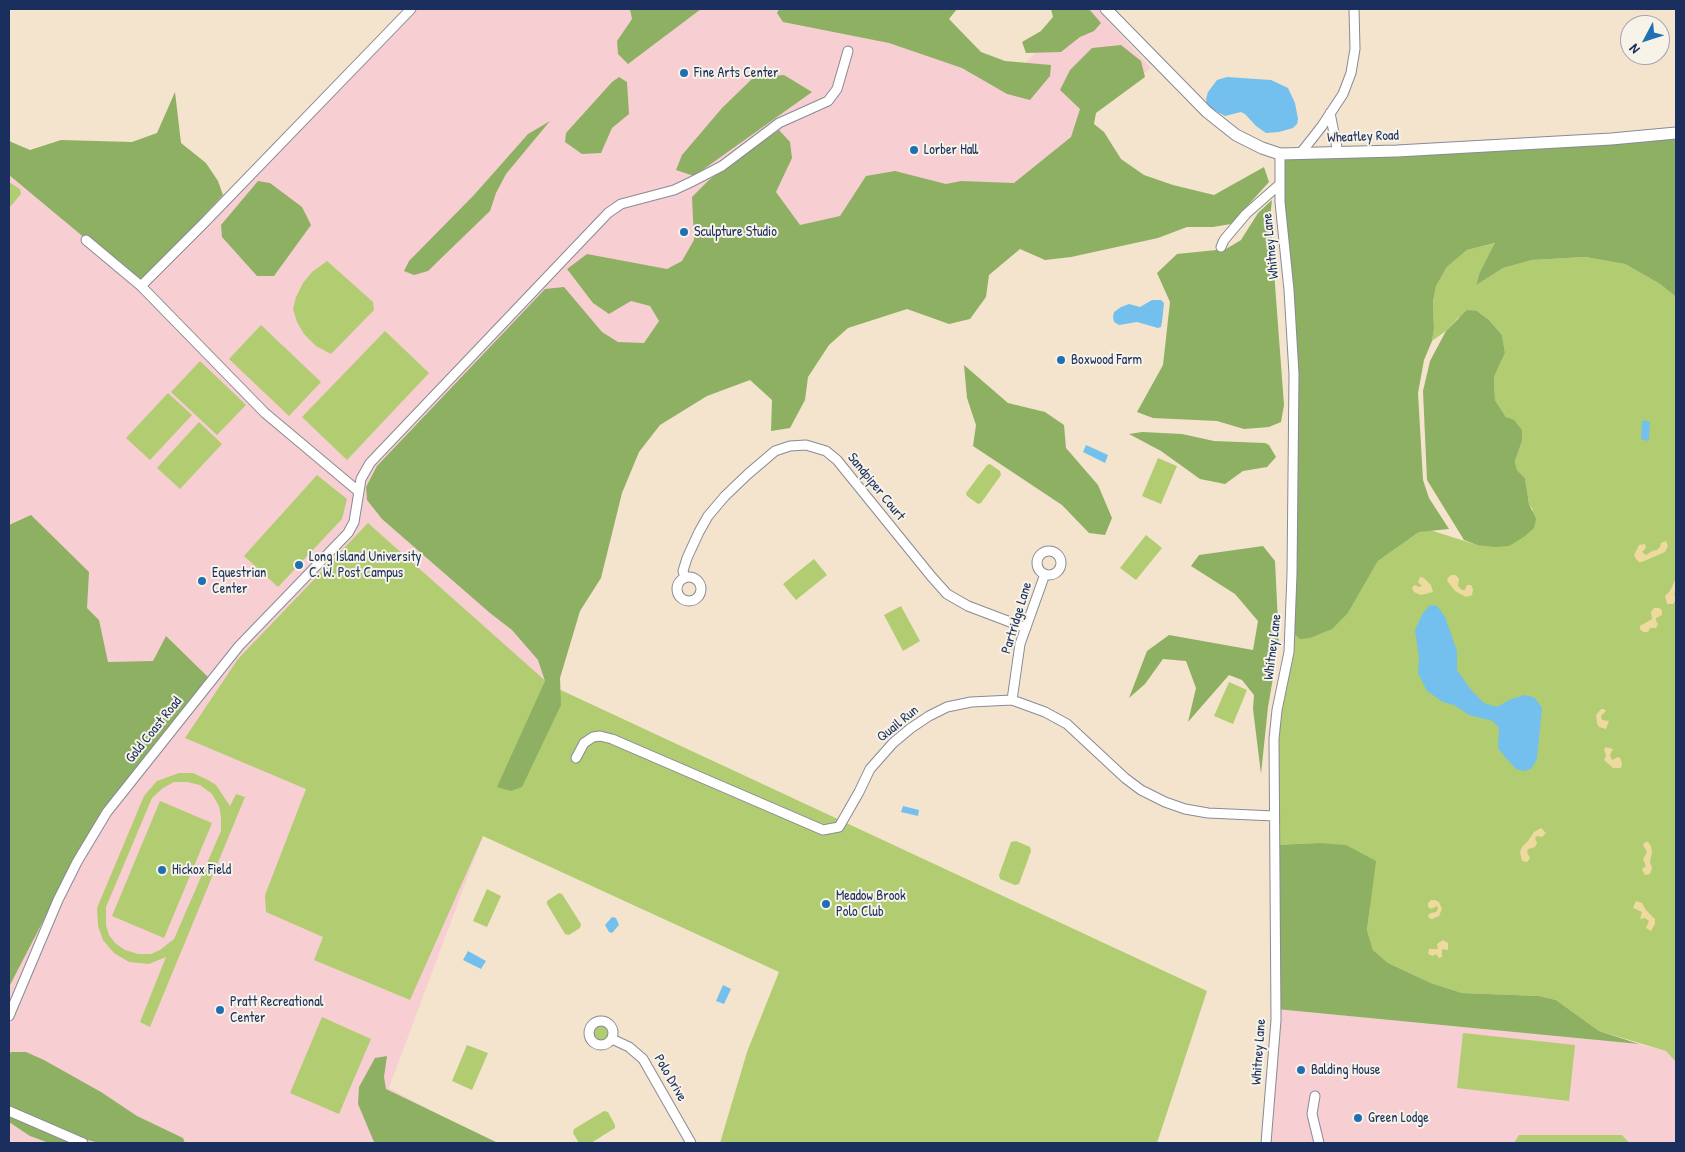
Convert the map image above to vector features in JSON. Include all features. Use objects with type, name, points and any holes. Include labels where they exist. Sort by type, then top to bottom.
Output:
[{"type":"main road","name":"Wheatley Road","points":[[1106,9],[1207,112],[1236,135],[1262,148],[1280,154],[1338,153],[1611,139],[1676,133]]},
{"type":"street","points":[[141,286],[411,9]]},
{"type":"street","points":[[1300,154],[1343,94],[1351,73],[1355,49],[1354,9]]},
{"type":"street","name":"Gold Coast Road","points":[[9,1016],[58,900],[77,862],[107,812],[239,646],[348,533],[354,522],[361,479],[370,463],[608,213],[621,204],[674,190],[692,182],[722,166],[779,123],[828,101],[837,89],[848,51]]},
{"type":"street","points":[[1330,113],[1338,153]]},
{"type":"street","name":"Whitney Lane","points":[[1266,1143],[1276,1020],[1274,738],[1277,710],[1289,652],[1292,574],[1294,374],[1292,326],[1280,184],[1280,154]]},
{"type":"street","points":[[1221,246],[1246,214],[1280,184]]},
{"type":"street","points":[[86,240],[141,286],[265,413],[358,491]]},
{"type":"street","name":"Sandpiper Court","points":[[685,578],[683,570],[686,558],[708,516],[721,500],[775,452],[790,446],[806,445],[826,451],[837,460],[947,594],[968,606],[1026,628]]},
{"type":"street","name":"Partridge Lane","points":[[1012,700],[1020,644],[1045,574]]},
{"type":"street","name":"Quail Run","points":[[576,758],[584,743],[594,737],[600,736],[612,739],[823,830],[839,827],[870,769],[893,743],[910,728],[947,707],[971,702],[1012,700],[1044,712],[1066,724],[1125,778],[1142,790],[1165,802],[1185,809],[1208,813],[1274,816]]},
{"type":"street","name":"Polo Drive","points":[[612,1039],[629,1047],[643,1059],[691,1143]]},
{"type":"street","points":[[1315,1096],[1312,1114],[1319,1143]]},
{"type":"street","points":[[9,1111],[83,1143]]},
{"type":"shaded area","name":"Long Island University C. W. Post Campus","points":[[411,9],[934,9],[1009,78],[1082,9],[1097,9],[1151,68],[1081,121],[1129,192],[640,405],[550,685],[483,836],[389,1088],[492,1143],[9,1143],[9,175],[145,290],[264,162]]},
{"type":"shaded area","points":[[1276,1009],[1639,1044],[1666,1051],[1676,1061],[1676,1143],[1266,1143]]},
{"type":"green space","points":[[630,9],[701,9],[628,64],[618,54],[617,41],[632,19]]},
{"type":"green space","points":[[779,9],[957,9],[949,19],[981,52],[1005,61],[1051,65],[1050,76],[1030,100],[1007,94],[962,68],[889,43],[783,22],[777,13]]},
{"type":"green space","points":[[1051,9],[1089,9],[1101,23],[1094,31],[1080,37],[1061,52],[1026,53],[1022,42],[1041,31],[1053,17]]},
{"type":"green space","points":[[1121,45],[1141,61],[1145,77],[1096,113],[1094,124],[1104,132],[1121,159],[1144,175],[1173,185],[1214,195],[1264,167],[1269,182],[1231,224],[1213,227],[1187,227],[1158,238],[1071,257],[1045,260],[1020,249],[989,275],[986,297],[970,319],[949,324],[907,309],[848,328],[829,345],[808,377],[805,400],[790,428],[771,431],[772,400],[750,380],[707,396],[660,425],[639,452],[622,493],[601,578],[580,611],[560,678],[561,705],[522,787],[511,791],[497,787],[545,681],[538,660],[512,630],[382,519],[367,500],[366,487],[377,466],[545,289],[564,287],[602,332],[618,342],[644,343],[659,321],[650,306],[631,301],[609,314],[593,303],[567,269],[587,254],[667,269],[682,261],[694,240],[692,197],[709,180],[779,130],[790,142],[792,158],[776,192],[800,225],[840,216],[866,176],[895,171],[946,184],[961,181],[1014,183],[1071,137],[1080,109],[1060,90],[1070,70],[1092,48]]},
{"type":"green space","points":[[784,75],[812,92],[694,176],[676,170],[682,155],[722,108],[753,78]]},
{"type":"green space","points":[[619,77],[627,82],[629,114],[612,128],[601,153],[582,154],[565,142],[566,133],[612,82]]},
{"type":"green space","points":[[175,92],[181,143],[206,163],[218,181],[223,195],[140,284],[9,175],[9,141],[30,150],[61,140],[132,142],[157,133]]},
{"type":"green space","points":[[550,121],[506,174],[496,193],[490,211],[428,271],[414,275],[404,271],[409,261],[474,195],[528,134]]},
{"type":"green space","points":[[1676,133],[1676,297],[1660,284],[1625,264],[1585,257],[1532,260],[1503,268],[1476,285],[1479,274],[1495,243],[1467,250],[1447,267],[1436,286],[1433,302],[1434,329],[1432,341],[1424,360],[1418,393],[1423,480],[1429,498],[1449,529],[1419,532],[1378,561],[1348,613],[1332,629],[1310,638],[1300,639],[1291,631],[1294,374],[1280,154]]},
{"type":"green space","points":[[258,181],[270,183],[302,207],[311,225],[274,276],[257,276],[222,237],[221,225]]},
{"type":"green space","points":[[9,182],[20,189],[21,194],[9,208]]},
{"type":"green space","points":[[1272,200],[1270,218],[1284,405],[1281,422],[1269,427],[1244,429],[1217,421],[1153,418],[1137,412],[1163,365],[1170,302],[1157,273],[1177,254],[1226,249],[1241,240],[1258,213]]},
{"type":"green space","points":[[1496,243],[1479,274],[1476,284],[1503,268],[1532,260],[1585,257],[1625,264],[1660,284],[1676,297],[1676,1062],[1666,1051],[1599,1031],[1556,1000],[1539,996],[1462,993],[1431,983],[1388,963],[1373,950],[1367,930],[1370,906],[1319,843],[1275,845],[1274,739],[1291,631],[1348,613],[1378,561],[1419,532],[1430,530],[1477,545],[1533,510],[1529,504],[1525,478],[1517,470],[1515,461],[1522,441],[1495,400],[1494,377],[1505,353],[1502,335],[1489,320],[1477,311],[1458,318],[1446,331],[1432,341],[1434,329],[1433,302],[1436,286],[1447,267],[1467,250]]},
{"type":"green space","points":[[327,261],[373,302],[374,310],[331,354],[316,346],[304,334],[297,322],[293,309],[296,297],[303,283],[312,272]]},
{"type":"green space","points":[[1467,310],[1477,311],[1489,320],[1502,335],[1505,353],[1494,377],[1495,400],[1506,417],[1514,420],[1522,430],[1522,441],[1515,461],[1517,470],[1525,478],[1529,504],[1536,519],[1534,528],[1509,546],[1477,545],[1464,540],[1427,480],[1423,391],[1430,361],[1446,331]]},
{"type":"green space","points":[[261,325],[321,382],[289,416],[229,359]]},
{"type":"green space","points":[[385,331],[429,373],[347,460],[302,417]]},
{"type":"green space","points":[[200,361],[246,405],[217,435],[171,392]]},
{"type":"green space","points":[[964,365],[1008,403],[1045,412],[1064,425],[1066,448],[1098,485],[1112,518],[1105,535],[1089,533],[1062,505],[973,446],[976,425],[967,398]]},
{"type":"green space","points":[[168,393],[192,415],[150,460],[126,438]]},
{"type":"green space","points":[[199,422],[222,444],[180,489],[157,468]]},
{"type":"green space","points":[[1142,432],[1182,434],[1214,441],[1265,443],[1269,445],[1276,457],[1267,467],[1243,471],[1225,484],[1200,479],[1161,451],[1129,434]]},
{"type":"green space","points":[[1158,458],[1177,466],[1161,504],[1142,496]]},
{"type":"green space","points":[[990,464],[1000,471],[1001,475],[981,503],[978,504],[967,496],[966,493],[987,465]]},
{"type":"green space","points":[[317,475],[347,499],[342,519],[278,587],[244,556]]},
{"type":"green space","points":[[31,515],[89,572],[87,608],[99,620],[108,662],[153,661],[166,636],[208,677],[120,788],[105,810],[56,896],[9,987],[9,525]]},
{"type":"green space","name":"Meadow Brook Polo Club","points":[[368,523],[550,685],[1207,991],[1157,1143],[720,1143],[747,1052],[779,972],[483,836],[410,1000],[314,960],[323,937],[266,912],[265,895],[306,789],[185,738],[238,659]]},
{"type":"green space","points":[[1146,535],[1162,548],[1136,580],[1120,568]]},
{"type":"green space","points":[[1263,546],[1275,561],[1279,643],[1268,707],[1261,774],[1253,709],[1254,695],[1242,680],[1229,675],[1188,722],[1196,688],[1186,661],[1163,659],[1145,684],[1129,698],[1147,651],[1169,635],[1253,650],[1258,621],[1235,594],[1191,566],[1199,555]]},
{"type":"green space","points":[[814,559],[827,575],[796,600],[783,584]]},
{"type":"green space","points":[[901,606],[920,641],[903,651],[884,615]]},
{"type":"green space","points":[[1229,682],[1247,690],[1233,724],[1214,716]]},
{"type":"green space","points":[[179,773],[193,773],[216,785],[230,806],[236,794],[245,797],[150,1027],[140,1022],[166,957],[149,964],[129,962],[114,953],[103,940],[98,926],[97,908],[144,796],[157,781]],"holes":[[[174,782],[200,785],[212,794],[219,806],[221,831],[174,939],[160,950],[151,954],[138,954],[125,950],[115,943],[109,935],[106,925],[106,907],[152,798],[163,788]]]},
{"type":"green space","name":"Hickox Field","points":[[160,801],[212,823],[164,938],[112,916]]},
{"type":"green space","points":[[1016,841],[1030,847],[1031,851],[1019,884],[1015,885],[1000,879],[999,875],[1011,842]]},
{"type":"green space","points":[[1319,843],[1346,845],[1376,861],[1367,930],[1373,950],[1388,963],[1431,983],[1462,993],[1539,996],[1556,1000],[1599,1031],[1639,1044],[1276,1009],[1275,845]]},
{"type":"green space","points":[[487,889],[501,896],[487,927],[473,921]]},
{"type":"green space","points":[[559,893],[562,894],[581,924],[580,928],[569,935],[565,934],[547,904],[547,901]]},
{"type":"green space","points":[[322,1017],[371,1039],[339,1114],[290,1093]]},
{"type":"green space","points":[[601,1023],[609,1026],[612,1034],[609,1042],[601,1045],[593,1042],[590,1034],[593,1026]]},
{"type":"green space","points":[[1463,1033],[1575,1045],[1569,1101],[1457,1088]]},
{"type":"green space","points":[[467,1045],[488,1053],[472,1090],[452,1081]]},
{"type":"green space","points":[[11,1052],[26,1052],[44,1060],[101,1092],[137,1116],[183,1138],[185,1143],[99,1143],[84,1139],[81,1143],[49,1143],[30,1136],[9,1122],[9,1054]]},
{"type":"green space","points":[[387,1056],[384,1077],[386,1089],[498,1143],[374,1142],[358,1104],[359,1087],[375,1058]]},
{"type":"green space","points":[[604,1111],[608,1112],[615,1128],[591,1143],[579,1143],[573,1133],[574,1129]]},
{"type":"green space","points":[[1519,1135],[1622,1135],[1629,1143],[1514,1143]]},
{"type":"sand","points":[[1666,541],[1668,546],[1665,552],[1642,562],[1636,559],[1634,555],[1639,545],[1645,544],[1646,548],[1642,552],[1646,555],[1657,550],[1661,543]]},
{"type":"sand","points":[[1451,575],[1456,575],[1459,579],[1458,586],[1462,590],[1465,590],[1467,585],[1471,585],[1473,589],[1472,595],[1466,597],[1455,591],[1447,579]]},
{"type":"sand","points":[[1420,577],[1424,578],[1431,585],[1433,592],[1421,595],[1414,592],[1413,586],[1422,586],[1418,582]]},
{"type":"sand","points":[[1676,578],[1676,591],[1674,594],[1676,600],[1673,604],[1667,604],[1665,596],[1670,591]]},
{"type":"sand","points":[[1654,608],[1662,610],[1662,615],[1656,618],[1658,624],[1656,628],[1650,628],[1648,632],[1643,632],[1640,626],[1652,619],[1651,612]]},
{"type":"sand","points":[[1601,709],[1606,711],[1601,716],[1602,720],[1609,721],[1606,729],[1599,727],[1597,723],[1596,715]]},
{"type":"sand","points":[[1606,747],[1613,749],[1610,755],[1612,760],[1620,758],[1621,768],[1613,768],[1604,760],[1606,756],[1604,749]]},
{"type":"sand","points":[[1541,828],[1546,833],[1542,837],[1537,836],[1535,838],[1537,843],[1535,847],[1528,849],[1527,852],[1530,858],[1527,862],[1522,861],[1520,852],[1522,847],[1534,832]]},
{"type":"sand","points":[[1645,842],[1648,842],[1651,846],[1650,862],[1652,868],[1650,874],[1645,875],[1642,869],[1646,866],[1643,859],[1647,852],[1643,845]]},
{"type":"sand","points":[[1431,900],[1439,902],[1442,909],[1439,916],[1432,919],[1428,915],[1436,912],[1438,909],[1437,906],[1431,909],[1428,907],[1428,903]]},
{"type":"sand","points":[[1636,901],[1642,903],[1655,919],[1655,924],[1651,931],[1646,928],[1649,921],[1645,918],[1640,919],[1642,912],[1633,908]]},
{"type":"sand","points":[[1443,940],[1448,943],[1448,950],[1442,949],[1442,957],[1439,958],[1436,954],[1433,956],[1428,954],[1429,949],[1438,949],[1437,944]]},
{"type":"water","points":[[1227,77],[1271,80],[1288,88],[1295,103],[1297,124],[1293,128],[1266,133],[1241,112],[1225,116],[1212,109],[1207,105],[1208,92],[1217,80]]},
{"type":"water","points":[[1152,300],[1161,300],[1164,303],[1161,327],[1158,328],[1137,322],[1119,325],[1114,322],[1114,312],[1121,307],[1129,304],[1140,307]]},
{"type":"water","points":[[1644,420],[1650,422],[1648,441],[1641,439],[1642,422]]},
{"type":"water","points":[[1086,445],[1108,455],[1105,463],[1083,452]]},
{"type":"water","points":[[1430,605],[1437,606],[1445,617],[1457,651],[1457,670],[1471,690],[1484,703],[1497,707],[1509,700],[1525,695],[1535,698],[1542,708],[1537,759],[1531,769],[1524,771],[1516,769],[1505,757],[1498,748],[1499,728],[1493,721],[1469,715],[1454,705],[1443,702],[1427,691],[1418,673],[1419,657],[1415,630],[1423,613]]},
{"type":"water","points":[[903,806],[919,810],[918,816],[901,812]]},
{"type":"water","points":[[612,917],[616,918],[619,925],[612,933],[609,932],[605,925]]},
{"type":"water","points":[[468,951],[486,961],[481,969],[463,960]]},
{"type":"water","points":[[723,985],[731,989],[724,1004],[716,1001]]},
{"type":"place","name":"Fine Arts Center","points":[[684,73]]},
{"type":"place","name":"Lorber Hall","points":[[914,150]]},
{"type":"place","name":"Sculpture Studio","points":[[684,232]]},
{"type":"place","name":"Boxwood Farm","points":[[1061,360]]},
{"type":"place","name":"Long Island University C. W. Post Campus","points":[[299,565]]},
{"type":"place","name":"Equestrian Center","points":[[202,581]]},
{"type":"place","name":"Hickox Field","points":[[162,870]]},
{"type":"place","name":"Meadow Brook Polo Club","points":[[826,904]]},
{"type":"place","name":"Pratt Recreational Center","points":[[220,1010]]},
{"type":"place","name":"Balding House","points":[[1301,1070]]},
{"type":"place","name":"Green Lodge","points":[[1358,1118]]}]
